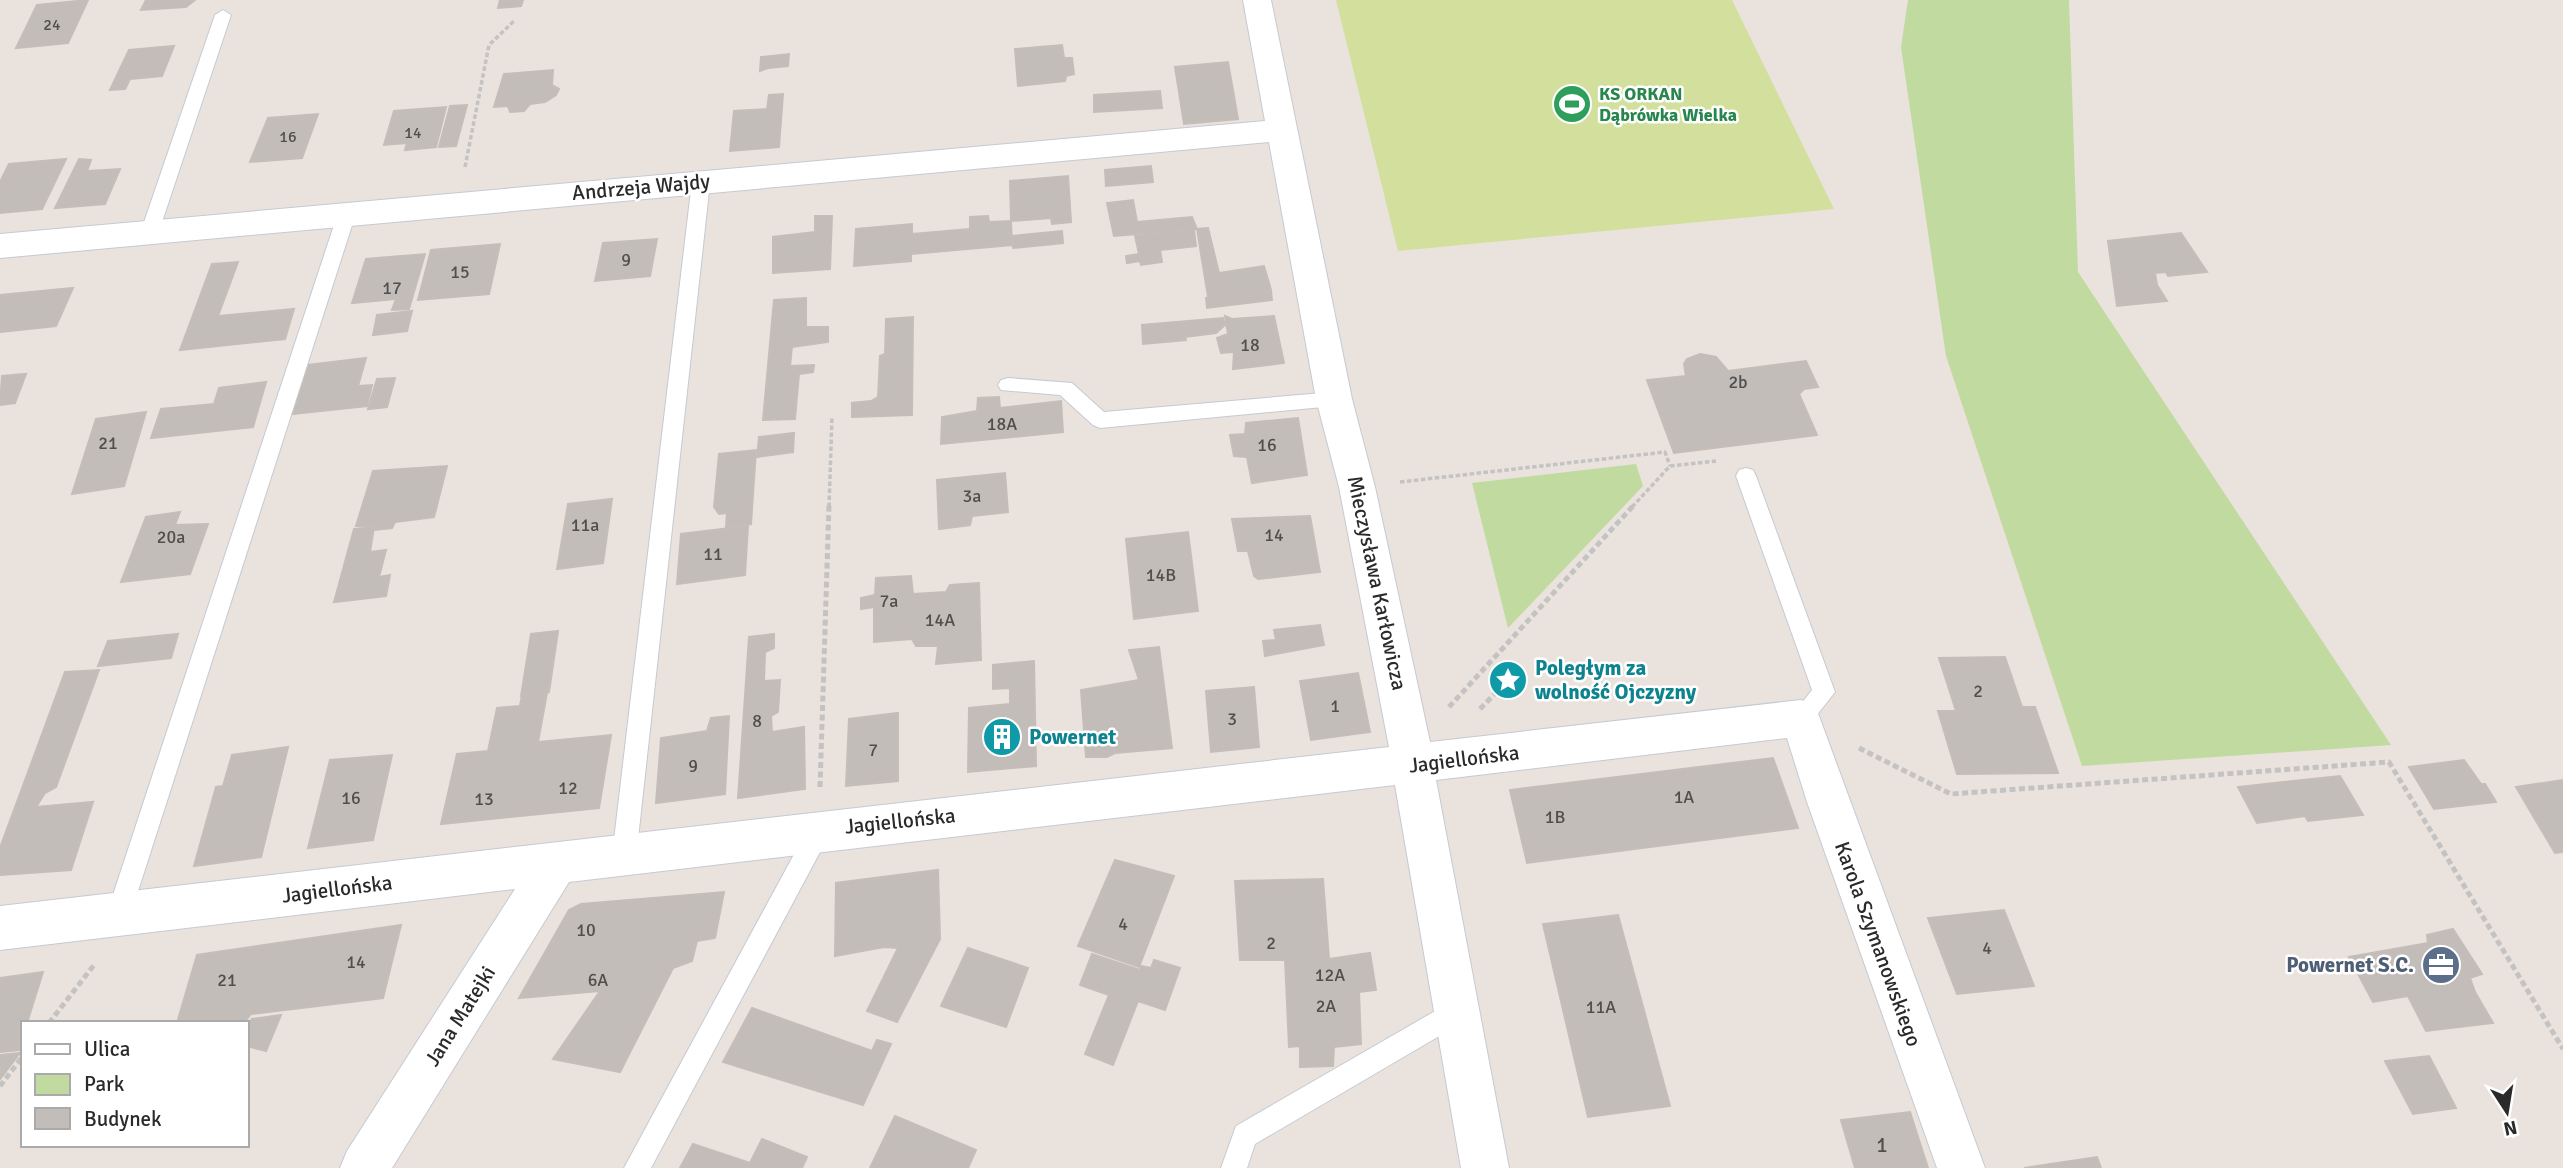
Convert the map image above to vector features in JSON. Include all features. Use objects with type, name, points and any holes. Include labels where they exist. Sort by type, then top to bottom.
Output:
[{"type":"street","name":"Mieczysława Karłowicza","points":[[1257,0],[1334,399],[1357,486],[1410,747],[1485,1168]]},
{"type":"street","name":"Andrzeja Wajdy","points":[[0,246],[1282,130]]},
{"type":"street","name":"Jagiellońska","points":[[0,928],[624,857],[1410,747],[1801,718]]},
{"type":"street","name":"Karola Szymanowskiego","points":[[1801,718],[1837,827],[1961,1168]]},
{"type":"street","name":"Jana Matejki","points":[[364,1168],[556,864]]},
{"type":"lane","points":[[150,231],[223,15]]},
{"type":"lane","points":[[624,857],[701,182]]},
{"type":"lane","points":[[119,914],[347,213]]},
{"type":"lane","points":[[1008,385],[1065,388],[1100,419],[1334,399]]},
{"type":"lane","points":[[1746,476],[1824,692],[1801,718]]},
{"type":"lane","points":[[637,1168],[819,830]]},
{"type":"lane","points":[[1234,1168],[1245,1135],[1456,1012]]},
{"type":"path","points":[[457,203],[488,45],[515,20]]},
{"type":"path","points":[[819,830],[832,417]]},
{"type":"path","points":[[1357,486],[1665,452],[1670,466]]},
{"type":"path","points":[[1410,747],[1670,466],[1740,458],[1746,476]]},
{"type":"path","points":[[1473,716],[1508,680]]},
{"type":"path","points":[[1801,718],[1951,794],[2389,762],[2563,1049]]},
{"type":"path","points":[[0,1086],[21,1059]]},
{"type":"green space","name":"KS ORKAN Dąbrówka Wielka","points":[[1336,0],[1732,0],[1834,209],[1398,251]]},
{"type":"green space","points":[[1908,0],[2069,0],[2078,272],[2391,745],[2082,766],[1946,356],[1901,47]]},
{"type":"green space","points":[[1636,464],[1643,486],[1508,628],[1472,483]]},
{"type":"building","points":[[88,0],[68,43],[16,48],[37,5]]},
{"type":"building","points":[[146,0],[195,0],[186,7],[141,10]]},
{"type":"building","points":[[500,0],[523,0],[521,6],[498,8]]},
{"type":"building","points":[[1062,45],[1064,58],[1072,58],[1074,74],[1066,76],[1065,81],[1018,86],[1015,49]]},
{"type":"building","points":[[174,46],[162,76],[130,79],[125,89],[110,90],[129,50]]},
{"type":"building","points":[[789,54],[788,66],[760,71],[761,57]]},
{"type":"building","points":[[1228,62],[1238,119],[1184,124],[1175,67]]},
{"type":"building","points":[[553,70],[552,85],[559,89],[556,95],[545,102],[530,104],[524,111],[510,112],[508,106],[494,107],[504,74]]},
{"type":"building","points":[[1160,91],[1162,108],[1094,112],[1094,95]]},
{"type":"building","points":[[783,94],[779,147],[730,151],[734,111],[767,109],[769,95]]},
{"type":"building","points":[[467,105],[456,146],[439,147],[450,106]]},
{"type":"building","points":[[446,107],[436,147],[405,150],[407,143],[384,145],[394,111]]},
{"type":"building","points":[[318,114],[302,158],[250,162],[268,118]]},
{"type":"building","points":[[66,159],[42,209],[0,213],[0,182],[9,164]]},
{"type":"building","points":[[79,159],[91,160],[87,171],[120,169],[105,204],[55,208]]},
{"type":"building","points":[[1151,166],[1153,182],[1106,186],[1105,170]]},
{"type":"building","points":[[1068,176],[1071,222],[1052,224],[1051,218],[1011,221],[1010,181]]},
{"type":"building","points":[[1133,200],[1137,222],[1192,217],[1197,229],[1114,236],[1107,203]]},
{"type":"building","points":[[815,216],[832,216],[830,269],[773,273],[773,237],[815,232]]},
{"type":"building","points":[[988,216],[989,222],[1011,221],[1012,245],[911,254],[911,261],[854,266],[856,229],[912,224],[912,234],[970,229],[970,217]]},
{"type":"building","points":[[1208,228],[1219,273],[1264,266],[1271,290],[1208,297],[1197,229]]},
{"type":"building","points":[[1194,230],[1196,246],[1160,250],[1162,262],[1141,265],[1140,261],[1127,263],[1126,256],[1139,254],[1135,236]]},
{"type":"building","points":[[1062,231],[1063,243],[1013,248],[1012,236]]},
{"type":"building","points":[[2181,233],[2207,272],[2168,276],[2166,272],[2155,273],[2157,285],[2167,301],[2117,306],[2108,241]]},
{"type":"building","points":[[657,239],[650,276],[595,281],[603,243]]},
{"type":"building","points":[[500,244],[489,294],[418,300],[431,250]]},
{"type":"building","points":[[425,254],[409,309],[392,310],[396,299],[352,303],[366,259]]},
{"type":"building","points":[[238,262],[218,316],[294,309],[285,339],[180,350],[212,264]]},
{"type":"building","points":[[73,288],[56,326],[0,332],[0,295]]},
{"type":"building","points":[[1271,291],[1272,300],[1207,308],[1206,298]]},
{"type":"building","points":[[806,298],[806,327],[828,327],[828,342],[792,347],[790,366],[814,365],[813,372],[799,374],[795,419],[763,420],[774,300]]},
{"type":"building","points":[[412,311],[407,331],[373,335],[377,315]]},
{"type":"building","points":[[1225,316],[1232,319],[1274,316],[1284,363],[1233,369],[1234,352],[1221,353],[1217,338],[1228,334]]},
{"type":"building","points":[[913,317],[912,415],[852,417],[852,403],[871,401],[878,397],[880,356],[885,354],[886,319]]},
{"type":"building","points":[[1223,318],[1225,325],[1216,333],[1185,337],[1186,340],[1143,344],[1142,325]]},
{"type":"building","points":[[1700,354],[1716,357],[1728,371],[1806,361],[1818,387],[1804,389],[1799,394],[1817,435],[1674,453],[1647,380],[1686,376],[1684,364],[1687,359]]},
{"type":"building","points":[[366,358],[358,386],[372,385],[367,406],[292,414],[308,365]]},
{"type":"building","points":[[26,374],[15,403],[0,405],[2,376]]},
{"type":"building","points":[[395,378],[387,407],[368,409],[377,379]]},
{"type":"building","points":[[266,382],[253,427],[151,438],[161,409],[214,404],[219,388]]},
{"type":"building","points":[[999,397],[1000,408],[1061,401],[1063,432],[941,444],[942,417],[977,411],[978,398]]},
{"type":"building","points":[[146,412],[124,486],[72,494],[96,419]]},
{"type":"building","points":[[1298,418],[1307,475],[1252,483],[1247,457],[1234,456],[1230,435],[1245,434],[1246,423]]},
{"type":"building","points":[[794,433],[793,452],[757,457],[759,437]]},
{"type":"building","points":[[756,450],[751,524],[726,527],[727,513],[719,514],[714,507],[719,454]]},
{"type":"building","points":[[447,466],[434,517],[395,522],[392,528],[375,530],[375,526],[356,526],[373,471]]},
{"type":"building","points":[[1005,473],[1008,512],[972,516],[970,525],[939,529],[937,480]]},
{"type":"building","points":[[612,499],[603,563],[557,569],[568,504]]},
{"type":"building","points":[[180,512],[175,525],[208,524],[190,574],[121,582],[146,517]]},
{"type":"building","points":[[1310,516],[1320,572],[1258,579],[1254,576],[1248,551],[1238,551],[1232,519]]},
{"type":"building","points":[[748,526],[745,575],[677,584],[681,534]]},
{"type":"building","points":[[374,527],[370,552],[386,550],[379,577],[390,575],[386,596],[334,602],[354,529]]},
{"type":"building","points":[[1188,532],[1198,611],[1134,619],[1126,539]]},
{"type":"building","points":[[911,576],[913,594],[946,592],[950,585],[979,583],[981,660],[936,664],[938,646],[916,646],[912,639],[874,642],[874,607],[861,609],[861,598],[875,595],[876,578]]},
{"type":"building","points":[[1320,625],[1324,645],[1265,656],[1263,641],[1276,640],[1274,630]]},
{"type":"building","points":[[558,631],[549,692],[521,696],[531,634]]},
{"type":"building","points":[[178,634],[171,658],[98,666],[108,641]]},
{"type":"building","points":[[774,634],[774,648],[765,652],[764,681],[780,680],[778,712],[771,716],[772,732],[804,727],[805,789],[738,798],[749,637]]},
{"type":"building","points":[[1159,647],[1172,748],[1115,753],[1107,757],[1086,757],[1081,690],[1139,680],[1129,650]]},
{"type":"building","points":[[2005,657],[2022,707],[2035,707],[2058,773],[1957,774],[1938,711],[1956,711],[1939,658]]},
{"type":"building","name":"Powernet","points":[[1034,661],[1036,766],[968,772],[969,708],[1010,704],[1010,688],[993,689],[993,665]]},
{"type":"building","points":[[99,670],[56,787],[45,793],[36,807],[93,802],[71,870],[0,875],[0,848],[65,672]]},
{"type":"building","points":[[1358,673],[1370,732],[1311,740],[1300,681]]},
{"type":"building","points":[[1254,687],[1259,747],[1211,752],[1206,691]]},
{"type":"building","points":[[547,693],[538,742],[611,735],[599,808],[441,824],[457,754],[488,751],[497,708],[520,706],[522,695]]},
{"type":"building","points":[[898,713],[898,781],[846,786],[849,719]]},
{"type":"building","points":[[729,716],[725,794],[656,803],[661,738],[707,731],[711,718]]},
{"type":"building","points":[[288,747],[261,857],[194,866],[216,787],[223,786],[232,755]]},
{"type":"building","points":[[392,755],[373,840],[308,848],[330,760]]},
{"type":"building","points":[[1773,758],[1798,828],[1527,863],[1510,790]]},
{"type":"building","points":[[2464,760],[2481,784],[2485,784],[2496,802],[2434,809],[2409,767]]},
{"type":"building","points":[[2340,776],[2363,815],[2308,821],[2305,816],[2257,823],[2238,787]]},
{"type":"building","points":[[2563,780],[2563,852],[2555,853],[2516,787]]},
{"type":"building","points":[[1115,860],[1174,876],[1139,967],[1078,946]]},
{"type":"building","points":[[938,870],[940,939],[897,1022],[867,1011],[898,948],[884,947],[835,956],[836,883]]},
{"type":"building","points":[[1323,879],[1329,959],[1370,953],[1376,990],[1359,992],[1361,1044],[1334,1047],[1333,1066],[1300,1067],[1300,1046],[1289,1047],[1285,960],[1240,960],[1235,881]]},
{"type":"building","points":[[724,892],[715,938],[697,941],[692,961],[673,968],[620,1072],[553,1059],[600,991],[519,998],[569,910],[581,904]]},
{"type":"building","points":[[2004,910],[2034,986],[1957,994],[1928,918]]},
{"type":"building","points":[[1618,915],[1670,1106],[1588,1117],[1543,924]]},
{"type":"building","points":[[401,925],[383,998],[251,1014],[245,1021],[178,1021],[197,955]]},
{"type":"building","points":[[2453,929],[2482,974],[2470,978],[2493,1023],[2426,1031],[2408,996],[2373,1002],[2349,957],[2428,943],[2427,935]]},
{"type":"building","points":[[968,948],[1028,968],[1006,1027],[941,1006]]},
{"type":"building","points":[[1092,954],[1140,970],[1141,966],[1151,968],[1154,960],[1180,968],[1165,1010],[1138,1001],[1113,1065],[1085,1054],[1109,995],[1080,985]]},
{"type":"building","points":[[43,972],[28,1021],[21,1021],[19,1050],[0,1052],[0,978]]},
{"type":"building","points":[[752,1008],[872,1051],[877,1040],[891,1044],[863,1105],[723,1062]]},
{"type":"building","points":[[281,1015],[266,1051],[248,1046],[248,1025],[252,1019]]},
{"type":"building","points":[[20,1053],[0,1079],[0,1055]]},
{"type":"building","points":[[2429,1056],[2456,1108],[2413,1114],[2385,1061]]},
{"type":"building","points":[[1910,1112],[1928,1168],[1855,1168],[1841,1120]]},
{"type":"building","points":[[895,1116],[976,1150],[968,1168],[870,1168]]},
{"type":"building","points":[[762,1139],[807,1157],[802,1168],[680,1168],[693,1144],[750,1163]]},
{"type":"building","points":[[2097,1157],[2101,1168],[2024,1168]]},
{"type":"place","name":"KS ORKAN Dąbrówka Wielka","points":[[1572,104]]},
{"type":"place","name":"Poległym za wolność Ojczyzny","points":[[1508,680]]},
{"type":"place","name":"Powernet","points":[[1002,737]]},
{"type":"place","name":"Powernet S.C.","points":[[2441,965]]}]
